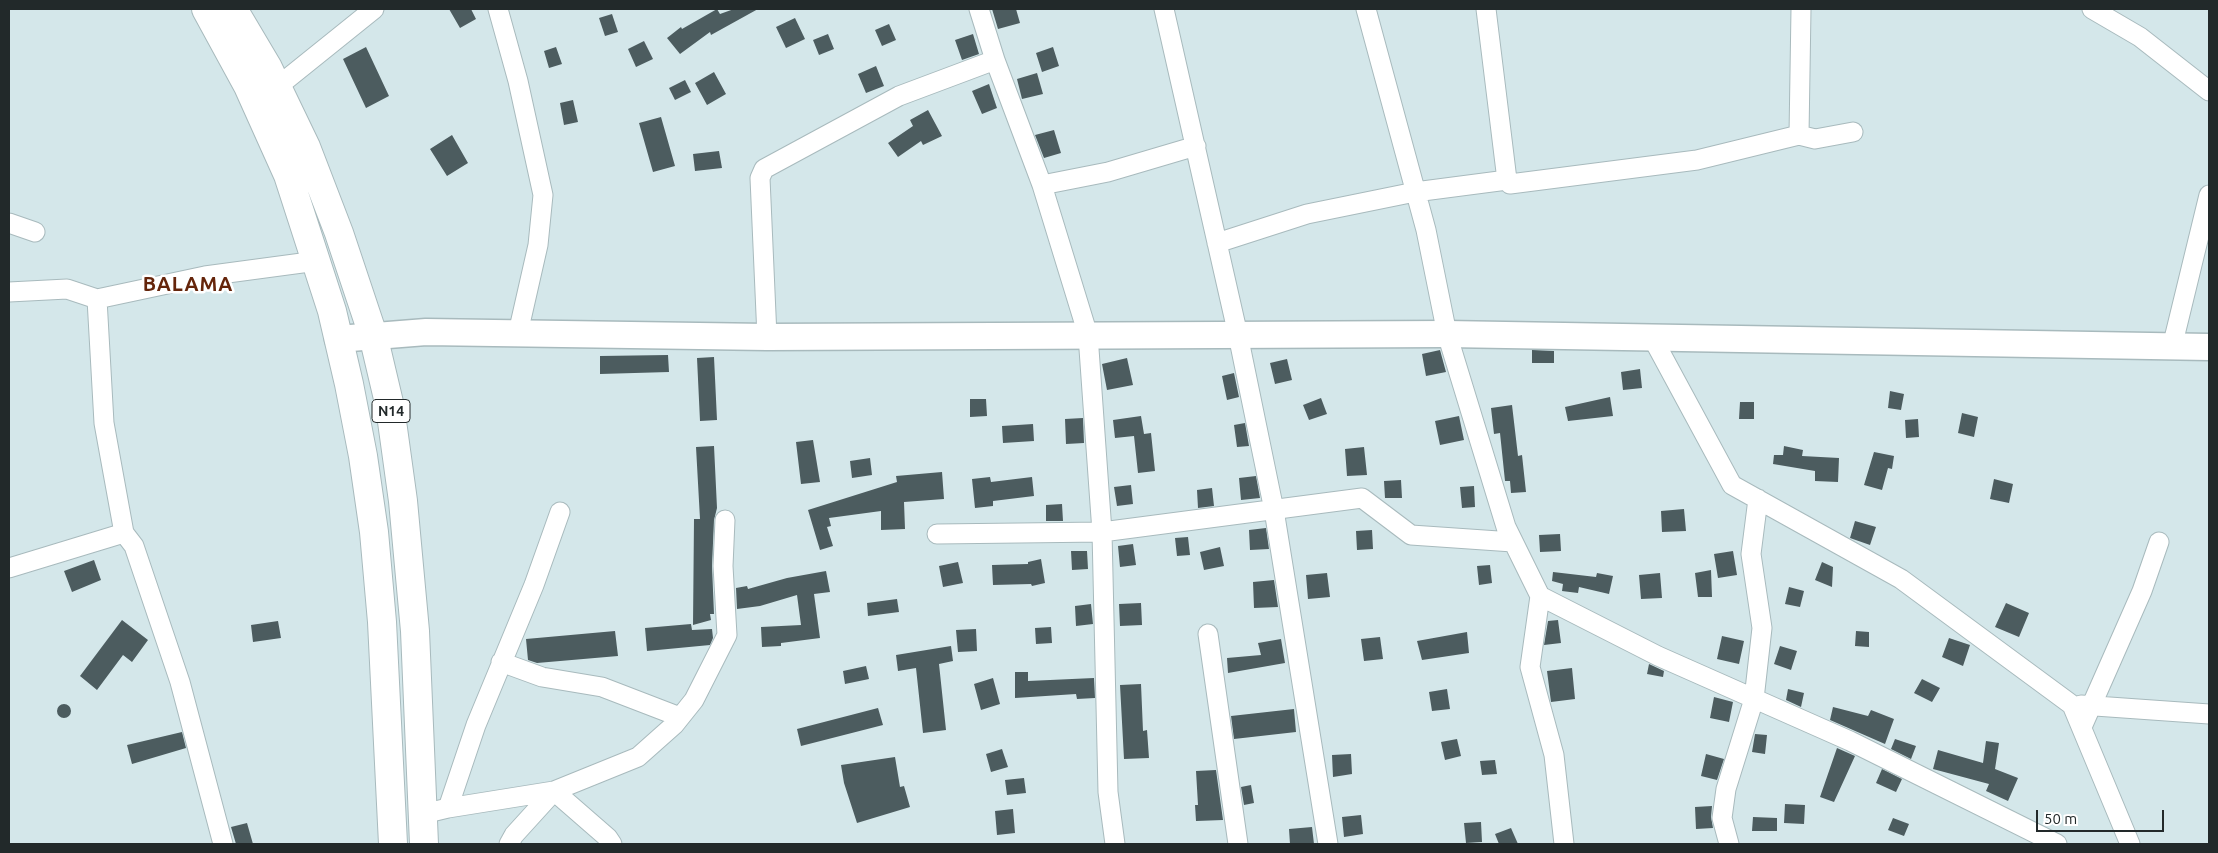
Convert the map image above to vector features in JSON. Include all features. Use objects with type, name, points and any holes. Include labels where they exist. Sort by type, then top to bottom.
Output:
[{"type":"main road","name":"N14","points":[[206,9],[248,86],[288,175],[317,262],[338,339],[363,456],[374,532],[383,641],[393,844]]},
{"type":"main road","name":"N14","points":[[234,9],[278,87],[306,147],[339,233],[373,335],[390,407],[403,502],[435,811],[424,844]]},
{"type":"street","points":[[278,87],[374,9]]},
{"type":"street","points":[[498,9],[518,81],[543,195],[538,245],[518,334]]},
{"type":"street","points":[[979,9],[995,60],[1042,185],[1088,335],[1102,532],[1108,792],[1116,844]]},
{"type":"street","points":[[1164,9],[1238,335],[1274,510],[1328,844]]},
{"type":"street","points":[[1366,9],[1416,192],[1447,334],[1506,527],[1540,596],[1530,666],[1554,755],[1564,844]]},
{"type":"street","points":[[1486,9],[1507,180],[1510,184],[1697,160],[1799,135],[1815,139],[1853,132]]},
{"type":"street","points":[[1799,135],[1801,9]]},
{"type":"street","points":[[2092,9],[2140,37],[2209,91]]},
{"type":"street","points":[[767,337],[760,178],[764,169],[899,96],[995,60]]},
{"type":"street","points":[[1042,185],[1108,172],[1196,146]]},
{"type":"street","points":[[1217,243],[1307,214],[1416,192],[1507,180]]},
{"type":"street","points":[[2172,346],[2209,195]]},
{"type":"street","points":[[9,223],[34,232]]},
{"type":"street","points":[[9,292],[67,289],[97,299],[205,276],[317,262]]},
{"type":"street","points":[[97,299],[104,423],[124,533],[134,546],[180,682],[223,844]]},
{"type":"street","points":[[338,339],[426,332],[767,337],[1447,334],[2209,347]]},
{"type":"street","points":[[1652,337],[1732,485],[1901,579],[2072,705],[2130,844]]},
{"type":"street","points":[[937,534],[1102,532],[1362,498],[1411,535],[1513,542]]},
{"type":"street","points":[[1729,844],[1722,818],[1726,789],[1754,698],[1762,628],[1751,554],[1758,500]]},
{"type":"street","points":[[435,811],[534,584],[560,512]]},
{"type":"street","points":[[435,811],[554,791],[638,757],[680,717],[694,700],[727,636],[723,566],[726,520]]},
{"type":"street","points":[[9,568],[124,533]]},
{"type":"street","points":[[2082,727],[2142,591],[2159,542]]},
{"type":"street","points":[[1540,596],[1658,656],[1850,740],[2057,844]]},
{"type":"street","points":[[1208,634],[1238,844]]},
{"type":"street","points":[[501,662],[542,677],[602,687],[680,717]]},
{"type":"street","points":[[2072,705],[2209,714]]},
{"type":"street","points":[[509,844],[514,835],[554,791]]},
{"type":"street","points":[[554,791],[608,838],[612,844]]},
{"type":"building","points":[[449,9],[471,9],[476,19],[460,28]]},
{"type":"building","points":[[717,9],[720,14],[734,9],[758,9],[711,35],[710,32],[680,54],[667,38],[681,27],[682,29]]},
{"type":"building","points":[[992,9],[1016,9],[1020,23],[998,29]]},
{"type":"building","points":[[612,14],[618,32],[605,36],[599,18]]},
{"type":"building","points":[[795,18],[805,39],[786,48],[776,27]]},
{"type":"building","points":[[889,24],[896,40],[882,46],[875,30]]},
{"type":"building","points":[[828,34],[834,49],[819,55],[813,40]]},
{"type":"building","points":[[973,34],[979,54],[962,60],[955,40]]},
{"type":"building","points":[[644,41],[653,59],[636,67],[628,49]]},
{"type":"building","points":[[366,47],[389,96],[366,108],[343,59]]},
{"type":"building","points":[[556,47],[562,64],[549,68],[544,51]]},
{"type":"building","points":[[1053,47],[1059,66],[1042,72],[1036,53]]},
{"type":"building","points":[[876,66],[884,86],[866,93],[858,74]]},
{"type":"building","points":[[714,72],[726,94],[707,105],[695,83]]},
{"type":"building","points":[[1037,73],[1043,94],[1022,99],[1017,79]]},
{"type":"building","points":[[685,80],[691,92],[675,100],[669,88]]},
{"type":"building","points":[[989,84],[997,108],[982,114],[972,91]]},
{"type":"building","points":[[573,100],[578,122],[564,125],[560,103]]},
{"type":"building","points":[[928,110],[942,136],[923,145],[921,141],[898,157],[888,143],[913,126],[910,120]]},
{"type":"building","points":[[661,117],[675,166],[653,172],[639,123]]},
{"type":"building","points":[[1054,130],[1061,153],[1044,158],[1035,135]]},
{"type":"building","points":[[452,135],[468,163],[447,176],[430,149]]},
{"type":"building","points":[[719,151],[722,168],[695,171],[693,154]]},
{"type":"building","points":[[1440,350],[1446,372],[1426,376],[1422,354]]},
{"type":"building","points":[[1532,350],[1554,351],[1554,363],[1532,363]]},
{"type":"building","points":[[668,355],[669,372],[600,374],[600,356]]},
{"type":"building","points":[[714,357],[717,420],[700,421],[697,358]]},
{"type":"building","points":[[1127,358],[1133,385],[1107,390],[1102,364]]},
{"type":"building","points":[[1287,359],[1292,380],[1275,384],[1270,363]]},
{"type":"building","points":[[1640,369],[1642,388],[1623,390],[1621,372]]},
{"type":"building","points":[[1234,373],[1239,397],[1227,400],[1222,376]]},
{"type":"building","points":[[1890,391],[1904,394],[1901,410],[1888,408]]},
{"type":"building","points":[[1610,397],[1613,416],[1568,421],[1565,407]]},
{"type":"building","points":[[1321,398],[1327,414],[1309,420],[1303,405]]},
{"type":"building","points":[[970,399],[986,399],[987,416],[970,417]]},
{"type":"building","points":[[1740,402],[1754,402],[1754,419],[1739,419]]},
{"type":"building","points":[[1512,405],[1518,456],[1522,455],[1526,492],[1511,493],[1510,481],[1505,481],[1500,433],[1494,434],[1491,408]]},
{"type":"building","points":[[1962,413],[1978,417],[1974,437],[1958,433]]},
{"type":"building","points":[[1141,416],[1144,434],[1151,433],[1155,471],[1138,473],[1134,436],[1115,438],[1113,420]]},
{"type":"building","points":[[1459,416],[1464,440],[1440,445],[1435,421]]},
{"type":"building","points":[[1083,418],[1084,443],[1066,444],[1065,419]]},
{"type":"building","points":[[1918,419],[1919,437],[1906,438],[1905,420]]},
{"type":"building","points":[[1245,423],[1249,446],[1237,447],[1234,425]]},
{"type":"building","points":[[1033,424],[1034,441],[1003,443],[1002,426]]},
{"type":"building","points":[[813,440],[820,482],[801,484],[796,442]]},
{"type":"building","points":[[714,446],[717,508],[714,520],[712,566],[714,614],[710,614],[711,620],[693,625],[694,519],[700,519],[696,447]]},
{"type":"building","points":[[1784,446],[1803,450],[1802,456],[1839,458],[1838,482],[1815,481],[1815,471],[1773,464],[1774,455],[1783,455]]},
{"type":"building","points":[[1364,447],[1367,475],[1347,476],[1345,449]]},
{"type":"building","points":[[1874,452],[1894,456],[1892,469],[1888,468],[1882,490],[1864,485]]},
{"type":"building","points":[[870,458],[872,475],[852,478],[850,461]]},
{"type":"building","points":[[942,472],[944,499],[904,502],[905,529],[881,530],[881,511],[829,518],[831,526],[827,527],[833,546],[820,550],[808,510],[897,482],[896,476]]},
{"type":"building","points":[[1256,476],[1260,498],[1241,500],[1239,478]]},
{"type":"building","points":[[990,477],[991,482],[1032,477],[1034,496],[993,501],[993,506],[975,508],[972,479]]},
{"type":"building","points":[[1994,479],[2013,484],[2009,503],[1990,499]]},
{"type":"building","points":[[1401,480],[1402,498],[1385,498],[1384,481]]},
{"type":"building","points":[[1131,485],[1133,504],[1117,506],[1114,487]]},
{"type":"building","points":[[1474,486],[1475,507],[1462,508],[1460,487]]},
{"type":"building","points":[[1212,488],[1214,506],[1198,508],[1197,490]]},
{"type":"building","points":[[1062,504],[1063,521],[1046,521],[1046,505]]},
{"type":"building","points":[[1684,509],[1686,531],[1662,532],[1661,511]]},
{"type":"building","points":[[1855,521],[1876,527],[1870,545],[1850,538]]},
{"type":"building","points":[[1266,528],[1269,549],[1250,550],[1249,530]]},
{"type":"building","points":[[1372,530],[1373,549],[1357,550],[1356,531]]},
{"type":"building","points":[[1560,534],[1561,551],[1540,552],[1539,535]]},
{"type":"building","points":[[1188,537],[1190,555],[1177,556],[1175,538]]},
{"type":"building","points":[[1133,544],[1136,565],[1120,567],[1118,546]]},
{"type":"building","points":[[1220,547],[1224,566],[1204,570],[1200,552]]},
{"type":"building","points":[[1071,551],[1087,551],[1088,569],[1072,570]]},
{"type":"building","points":[[1733,551],[1737,575],[1718,578],[1714,554]]},
{"type":"building","points":[[1041,559],[1045,583],[1032,586],[1031,584],[993,585],[992,565],[1028,564],[1028,562]]},
{"type":"building","points":[[94,560],[101,580],[72,592],[64,571]]},
{"type":"building","points":[[958,562],[963,583],[943,587],[939,566]]},
{"type":"building","points":[[1822,562],[1833,567],[1832,587],[1815,580]]},
{"type":"building","points":[[1490,565],[1492,583],[1479,585],[1477,566]]},
{"type":"building","points":[[1711,570],[1712,597],[1698,597],[1695,573]]},
{"type":"building","points":[[826,571],[830,592],[814,594],[820,638],[781,643],[781,646],[762,647],[761,627],[801,625],[797,595],[760,606],[737,609],[736,588],[747,586],[748,589],[787,578]]},
{"type":"building","points":[[1553,572],[1596,577],[1597,573],[1613,576],[1609,594],[1579,587],[1578,593],[1562,591],[1563,584],[1552,581]]},
{"type":"building","points":[[1327,573],[1330,597],[1308,599],[1306,575]]},
{"type":"building","points":[[1660,573],[1662,598],[1641,599],[1639,575]]},
{"type":"building","points":[[1274,580],[1278,607],[1254,608],[1253,582]]},
{"type":"building","points":[[1789,587],[1804,591],[1800,607],[1785,604]]},
{"type":"building","points":[[897,599],[899,612],[868,616],[867,603]]},
{"type":"building","points":[[1141,603],[1142,625],[1120,626],[1119,604]]},
{"type":"building","points":[[2006,603],[2029,613],[2019,637],[1995,627]]},
{"type":"building","points":[[1091,604],[1093,624],[1076,626],[1075,606]]},
{"type":"building","points":[[122,620],[148,640],[132,662],[123,655],[97,690],[80,676]]},
{"type":"building","points":[[1558,620],[1561,643],[1544,645],[1548,621]]},
{"type":"building","points":[[278,621],[281,638],[253,642],[251,625]]},
{"type":"building","points":[[691,624],[692,630],[712,629],[713,638],[710,645],[647,651],[645,628]]},
{"type":"building","points":[[1051,627],[1052,643],[1036,644],[1035,628]]},
{"type":"building","points":[[976,629],[977,651],[958,652],[956,630]]},
{"type":"building","points":[[615,631],[618,656],[537,663],[528,660],[526,639]]},
{"type":"building","points":[[1856,631],[1869,632],[1869,647],[1855,646]]},
{"type":"building","points":[[1467,632],[1469,653],[1422,660],[1417,641]]},
{"type":"building","points":[[1722,636],[1744,641],[1739,664],[1717,659]]},
{"type":"building","points":[[1380,637],[1383,659],[1364,661],[1361,639]]},
{"type":"building","points":[[1949,638],[1970,645],[1963,666],[1942,657]]},
{"type":"building","points":[[1281,639],[1285,663],[1228,673],[1227,658],[1261,655],[1258,643]]},
{"type":"building","points":[[951,646],[953,661],[939,664],[946,730],[923,733],[916,668],[898,671],[896,655]]},
{"type":"building","points":[[1780,646],[1797,651],[1791,670],[1774,664]]},
{"type":"building","points":[[1649,664],[1664,671],[1663,677],[1647,674]]},
{"type":"building","points":[[866,666],[869,679],[845,684],[843,671]]},
{"type":"building","points":[[1572,668],[1575,699],[1551,702],[1547,671]]},
{"type":"building","points":[[1015,672],[1028,672],[1028,681],[1094,678],[1095,698],[1077,699],[1076,694],[1015,698]]},
{"type":"building","points":[[993,678],[1000,704],[981,710],[974,684]]},
{"type":"building","points":[[1922,679],[1940,688],[1932,702],[1914,693]]},
{"type":"building","points":[[1141,684],[1143,731],[1147,730],[1149,758],[1124,759],[1120,685]]},
{"type":"building","points":[[1447,689],[1450,709],[1432,711],[1429,692]]},
{"type":"building","points":[[1788,689],[1804,693],[1801,707],[1786,700]]},
{"type":"building","points":[[1714,697],[1733,702],[1729,722],[1710,718]]},
{"type":"building","points":[[64,704],[69,706],[71,711],[69,716],[64,718],[59,716],[57,711],[59,706]]},
{"type":"building","points":[[1833,707],[1868,716],[1871,710],[1894,719],[1885,744],[1830,720]]},
{"type":"building","points":[[878,708],[883,725],[801,746],[797,729]]},
{"type":"building","points":[[1294,709],[1296,732],[1234,739],[1231,716]]},
{"type":"building","points":[[182,732],[186,748],[132,764],[127,745]]},
{"type":"building","points":[[1755,734],[1767,735],[1765,754],[1752,752]]},
{"type":"building","points":[[1457,739],[1461,756],[1445,760],[1441,742]]},
{"type":"building","points":[[1895,739],[1916,746],[1911,759],[1891,749]]},
{"type":"building","points":[[1986,741],[1999,743],[1995,769],[2018,778],[2008,801],[1986,791],[1989,784],[1933,769],[1938,750],[1983,763]]},
{"type":"building","points":[[1837,748],[1855,756],[1834,802],[1820,797]]},
{"type":"building","points":[[1002,749],[1008,767],[991,772],[986,754]]},
{"type":"building","points":[[1351,754],[1352,774],[1333,777],[1332,755]]},
{"type":"building","points":[[1706,754],[1724,759],[1717,780],[1701,776]]},
{"type":"building","points":[[895,757],[900,787],[904,786],[910,807],[857,823],[844,783],[841,765]]},
{"type":"building","points":[[1495,760],[1497,774],[1482,775],[1480,761]]},
{"type":"building","points":[[1882,769],[1902,779],[1896,792],[1876,783]]},
{"type":"building","points":[[1216,770],[1223,820],[1196,821],[1195,805],[1198,805],[1196,771]]},
{"type":"building","points":[[1024,778],[1026,793],[1007,795],[1005,780]]},
{"type":"building","points":[[1251,785],[1254,803],[1244,805],[1241,787]]},
{"type":"building","points":[[1785,804],[1805,805],[1804,824],[1784,823]]},
{"type":"building","points":[[1712,806],[1713,828],[1696,829],[1695,807]]},
{"type":"building","points":[[1013,809],[1015,833],[997,835],[995,811]]},
{"type":"building","points":[[1361,815],[1363,834],[1344,837],[1342,817]]},
{"type":"building","points":[[1753,817],[1777,818],[1777,831],[1752,831]]},
{"type":"building","points":[[1893,818],[1909,824],[1904,836],[1888,830]]},
{"type":"building","points":[[1481,822],[1482,842],[1466,843],[1464,823]]},
{"type":"building","points":[[247,823],[253,844],[236,844],[231,827]]},
{"type":"building","points":[[1312,827],[1314,844],[1290,844],[1289,829]]},
{"type":"building","points":[[1511,828],[1518,844],[1499,844],[1495,834]]},
{"type":"district","name":"BALAMA","points":[[188,284]]}]
